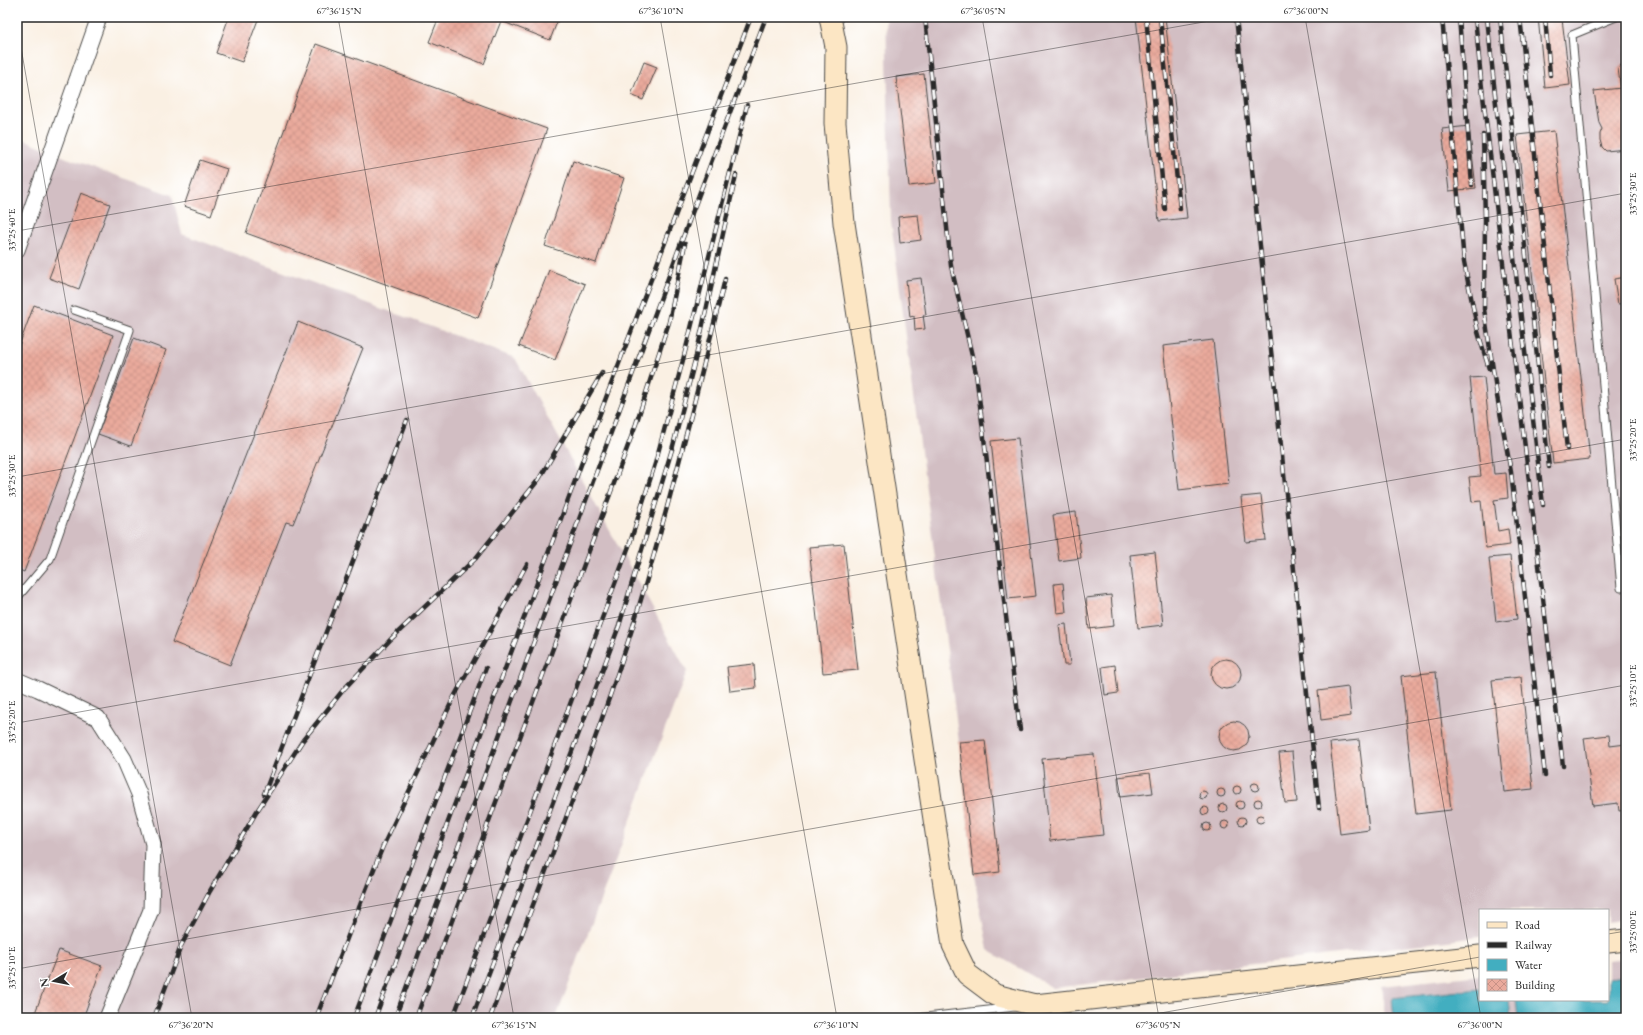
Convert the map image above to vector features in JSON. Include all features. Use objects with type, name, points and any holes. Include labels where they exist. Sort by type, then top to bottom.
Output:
[{"type":"street","points":[[17,250],[99,17]]},
{"type":"street","points":[[830,17],[836,47],[835,123],[844,223],[953,945],[967,974],[995,995],[1035,1005],[1479,956]]},
{"type":"street","points":[[17,680],[98,718],[124,759],[139,794],[153,844],[151,910],[107,1018]]},
{"type":"street","points":[[1609,942],[1626,940]]},
{"type":"lane","points":[[1616,17],[1572,35],[1621,588]]},
{"type":"lane","points":[[17,598],[50,559],[130,330],[74,310]]},
{"type":"lane","points":[[917,1018],[951,1016],[1035,1005]]},
{"type":"shaded area","points":[[886,17],[1626,17],[1626,919],[1609,922],[1609,909],[1479,909],[1479,937],[1053,988],[988,950],[974,875],[959,742],[891,221]]},
{"type":"shaded area","points":[[17,136],[67,158],[172,195],[182,234],[515,358],[687,671],[556,1018],[17,1018]]},
{"type":"shaded area","points":[[1626,959],[1626,1018],[1385,1018],[1381,986],[1479,975],[1479,1001],[1609,1001],[1609,961]]},
{"type":"water","points":[[1626,976],[1626,1018],[1518,1018],[1516,1001],[1609,1001],[1609,978]]},
{"type":"water","points":[[1479,989],[1479,1001],[1509,1001],[1511,1018],[1394,1018],[1392,998]]},
{"type":"building","points":[[229,17],[259,17],[242,62],[216,53]]},
{"type":"building","points":[[439,17],[559,17],[550,40],[501,21],[484,64],[429,42]]},
{"type":"building","points":[[1136,17],[1165,17],[1187,218],[1159,221]]},
{"type":"building","points":[[1538,17],[1558,17],[1558,19],[1562,19],[1570,85],[1545,88]]},
{"type":"building","points":[[316,44],[547,129],[478,318],[246,233]]},
{"type":"building","points":[[644,62],[657,67],[643,100],[631,95]]},
{"type":"building","points":[[1626,64],[1626,149],[1606,151],[1602,147],[1600,140],[1602,129],[1599,123],[1594,91],[1621,88],[1618,69],[1621,65]]},
{"type":"building","points":[[924,74],[936,183],[909,186],[896,77]]},
{"type":"building","points":[[1469,126],[1476,188],[1449,191],[1442,129]]},
{"type":"building","points":[[1554,131],[1590,459],[1553,463],[1517,135]]},
{"type":"building","points":[[200,160],[227,169],[211,215],[184,206]]},
{"type":"building","points":[[573,161],[624,178],[596,263],[545,246]]},
{"type":"building","points":[[81,193],[110,204],[79,289],[49,278]]},
{"type":"building","points":[[918,215],[921,240],[900,243],[898,217]]},
{"type":"building","points":[[549,270],[585,284],[555,360],[519,346]]},
{"type":"building","points":[[1626,277],[1626,303],[1618,304],[1614,279]]},
{"type":"building","points":[[921,278],[926,315],[923,315],[925,329],[915,330],[914,316],[910,317],[906,280]]},
{"type":"building","points":[[34,305],[113,335],[24,572],[17,569],[17,351]]},
{"type":"building","points":[[298,322],[363,348],[293,524],[286,522],[230,665],[172,642]]},
{"type":"building","points":[[134,338],[166,350],[131,446],[98,434]]},
{"type":"building","points":[[1213,340],[1229,484],[1179,490],[1163,346]]},
{"type":"building","points":[[1484,377],[1494,474],[1506,473],[1508,498],[1494,500],[1498,531],[1508,529],[1510,545],[1486,548],[1481,501],[1472,502],[1469,477],[1481,476],[1470,378]]},
{"type":"building","points":[[1018,438],[1036,596],[1008,599],[991,441]]},
{"type":"building","points":[[1261,495],[1266,540],[1246,542],[1241,497]]},
{"type":"building","points":[[1076,512],[1081,558],[1059,561],[1053,515]]},
{"type":"building","points":[[844,544],[858,670],[823,673],[809,547]]},
{"type":"building","points":[[1155,552],[1163,625],[1138,628],[1130,555]]},
{"type":"building","points":[[1510,556],[1517,619],[1496,622],[1489,558]]},
{"type":"building","points":[[1063,583],[1066,612],[1057,613],[1054,584]]},
{"type":"building","points":[[1111,595],[1114,626],[1089,629],[1086,598]]},
{"type":"building","points":[[1066,624],[1070,665],[1064,665],[1059,625]]},
{"type":"building","points":[[1226,659],[1232,660],[1240,668],[1240,680],[1232,688],[1226,689],[1220,688],[1212,680],[1211,674],[1212,668],[1220,660]]},
{"type":"building","points":[[754,664],[756,688],[730,691],[727,667]]},
{"type":"building","points":[[1115,665],[1118,693],[1105,695],[1102,667]]},
{"type":"building","points":[[1436,672],[1451,810],[1416,814],[1401,676]]},
{"type":"building","points":[[1521,677],[1533,789],[1504,792],[1492,680]]},
{"type":"building","points":[[1348,687],[1351,716],[1321,720],[1318,691]]},
{"type":"building","points":[[1234,721],[1240,722],[1248,730],[1248,742],[1240,750],[1234,751],[1228,750],[1220,742],[1219,736],[1220,730],[1228,722]]},
{"type":"building","points":[[1609,735],[1610,746],[1626,744],[1626,810],[1619,811],[1618,803],[1593,806],[1584,738]]},
{"type":"building","points":[[985,740],[1000,872],[974,875],[959,742]]},
{"type":"building","points":[[1359,740],[1369,830],[1340,834],[1330,743]]},
{"type":"building","points":[[1292,752],[1297,802],[1285,803],[1279,753]]},
{"type":"building","points":[[1094,754],[1103,835],[1050,841],[1042,759]]},
{"type":"building","points":[[1150,773],[1153,793],[1120,797],[1118,777]]},
{"type":"building","points":[[1255,783],[1258,784],[1258,790],[1255,791],[1252,790],[1251,787],[1252,784]]},
{"type":"building","points":[[1237,786],[1240,787],[1240,793],[1237,794],[1234,793],[1233,790],[1234,787]]},
{"type":"building","points":[[1221,789],[1224,790],[1224,796],[1221,797],[1218,796],[1217,793],[1218,790]]},
{"type":"building","points":[[1203,791],[1206,792],[1206,798],[1203,799],[1200,798],[1199,795],[1200,792]]},
{"type":"building","points":[[1258,799],[1261,800],[1261,806],[1258,807],[1255,806],[1254,803],[1255,800]]},
{"type":"building","points":[[1240,801],[1243,802],[1243,808],[1240,809],[1237,808],[1236,805],[1237,802]]},
{"type":"building","points":[[1223,804],[1226,805],[1226,811],[1223,812],[1220,811],[1219,808],[1220,805]]},
{"type":"building","points":[[1205,807],[1208,808],[1208,814],[1205,815],[1202,814],[1201,811],[1202,808]]},
{"type":"building","points":[[1260,815],[1263,816],[1263,822],[1260,823],[1257,822],[1256,819],[1257,816]]},
{"type":"building","points":[[1242,817],[1245,818],[1245,824],[1242,825],[1239,824],[1238,821],[1239,818]]},
{"type":"building","points":[[1225,821],[1228,822],[1228,828],[1225,829],[1222,828],[1221,825],[1222,822]]},
{"type":"building","points":[[1207,823],[1210,824],[1210,830],[1207,831],[1204,830],[1203,827],[1204,824]]},
{"type":"building","points":[[59,950],[102,966],[83,1018],[33,1018]]},
{"type":"railway","points":[[375,1018],[607,395],[751,17]]},
{"type":"railway","points":[[395,1018],[692,213],[766,17]]},
{"type":"railway","points":[[925,17],[951,266],[976,373],[1020,730]]},
{"type":"railway","points":[[1146,17],[1165,209]]},
{"type":"railway","points":[[1160,17],[1180,209]]},
{"type":"railway","points":[[1236,17],[1319,808]]},
{"type":"railway","points":[[1442,17],[1464,262],[1478,332],[1489,369]]},
{"type":"railway","points":[[1459,17],[1472,185]]},
{"type":"railway","points":[[1475,17],[1481,79],[1563,766]]},
{"type":"railway","points":[[1487,17],[1543,505]]},
{"type":"railway","points":[[1500,17],[1549,467]]},
{"type":"railway","points":[[1520,17],[1567,449]]},
{"type":"railway","points":[[1545,17],[1550,75]]},
{"type":"railway","points":[[453,1018],[629,546],[655,464],[683,360],[747,105]]},
{"type":"railway","points":[[1483,135],[1485,220],[1484,309],[1497,396],[1511,472],[1545,776]]},
{"type":"railway","points":[[472,1018],[619,626],[673,446],[696,356],[736,175]]},
{"type":"railway","points":[[416,1018],[636,424],[669,322],[685,244]]},
{"type":"railway","points":[[490,1018],[600,725],[633,626],[670,497],[725,279]]},
{"type":"railway","points":[[154,1018],[181,946],[210,891],[257,811],[303,740],[344,689],[391,639],[476,558],[539,479],[602,373]]},
{"type":"railway","points":[[264,794],[407,420]]},
{"type":"railway","points":[[316,1018],[383,846],[454,697],[527,564]]},
{"type":"railway","points":[[354,1018],[486,668]]}]
